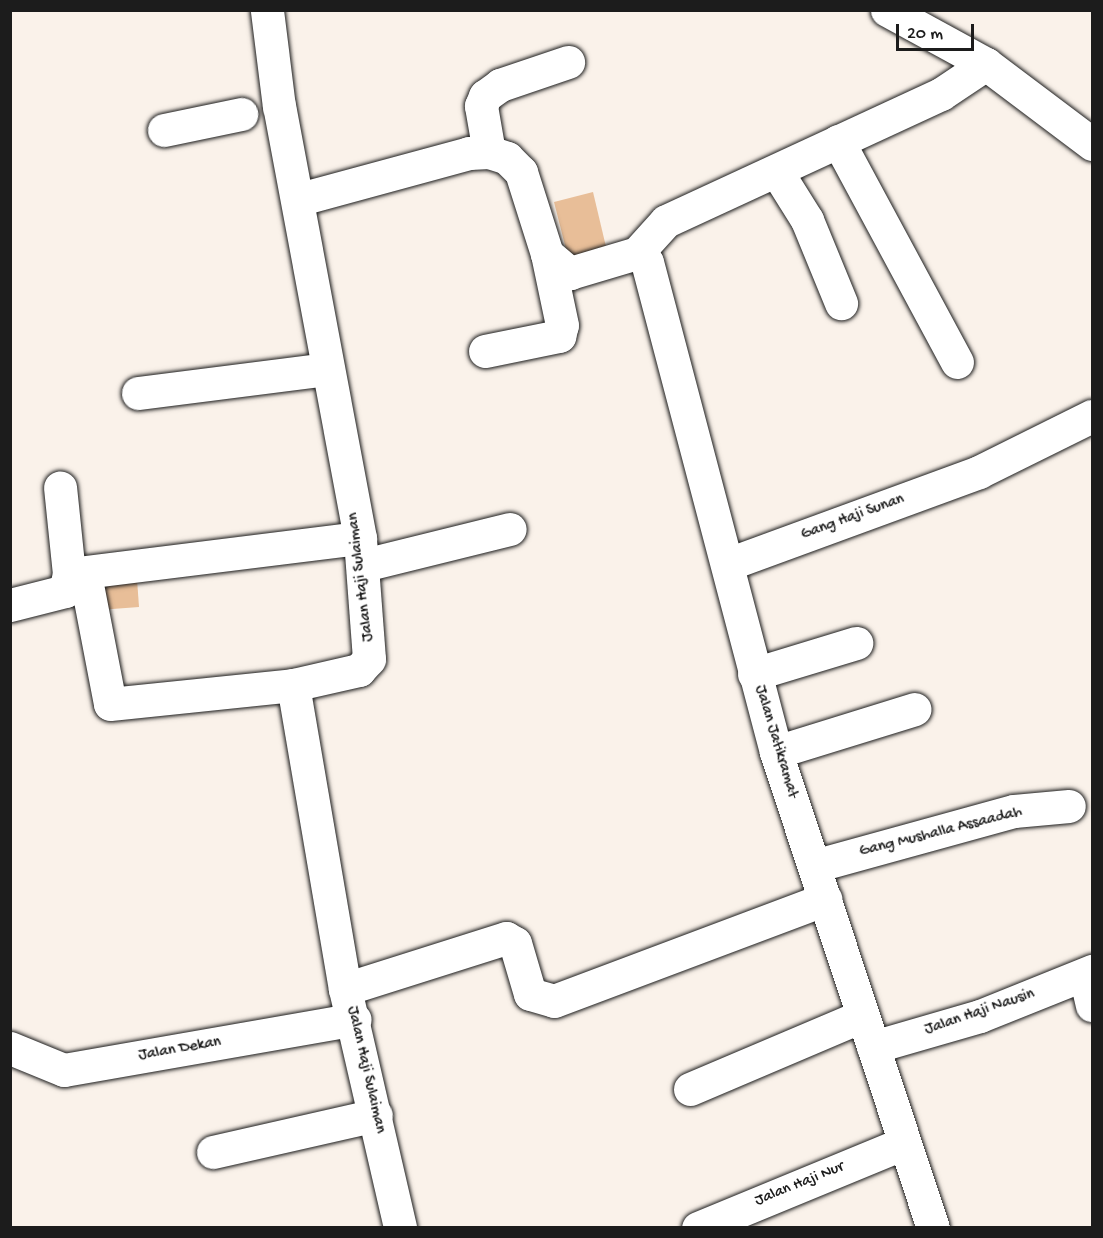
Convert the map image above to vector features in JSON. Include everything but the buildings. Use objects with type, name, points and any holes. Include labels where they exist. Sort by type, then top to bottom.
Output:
[{"type":"street","name":"Jalan Haji Sulaiman","points":[[267,10],[279,107],[300,199],[327,369],[362,552],[369,659],[359,670],[292,685],[350,1004],[400,1227]]},
{"type":"street","points":[[887,10],[986,64],[1092,144]]},
{"type":"street","points":[[489,152],[481,106],[485,96],[500,85],[568,62]]},
{"type":"street","points":[[547,254],[570,273],[637,253],[666,221],[777,172],[941,94],[986,64]]},
{"type":"street","points":[[164,130],[242,114]]},
{"type":"street","points":[[838,141],[957,363]]},
{"type":"street","points":[[300,199],[469,153],[489,152],[507,158],[521,172],[547,254],[562,325],[559,336],[485,351]]},
{"type":"street","points":[[777,172],[807,220],[841,303]]},
{"type":"street","name":"Jalan Jatikramat","points":[[637,253],[647,262],[728,564],[754,674],[776,752],[814,866],[823,912],[854,1020],[873,1047],[902,1144],[933,1227]]},
{"type":"street","points":[[138,393],[282,377],[327,369]]},
{"type":"street","name":"Gang Haji Sunan","points":[[728,564],[979,472],[1092,416]]},
{"type":"street","points":[[60,487],[104,691],[111,704],[292,685]]},
{"type":"street","points":[[77,574],[362,552],[510,530]]},
{"type":"street","points":[[10,605],[65,591],[77,574]]},
{"type":"street","points":[[754,674],[856,643]]},
{"type":"street","points":[[776,752],[915,709]]},
{"type":"street","name":"Gang Mushalla Assaadah","points":[[814,866],[1014,811],[1069,806]]},
{"type":"street","points":[[715,960],[823,912]]},
{"type":"street","name":"Jalan Dekan","points":[[10,1048],[64,1070],[350,1004],[506,938],[514,943],[530,994],[554,1001],[823,912]]},
{"type":"street","name":"Jalan Haji Nausin","points":[[873,1047],[1090,984]]},
{"type":"street","points":[[690,1089],[854,1020]]},
{"type":"street","points":[[213,1152],[376,1115]]},
{"type":"street","name":"Jalan Haji Nur","points":[[698,1227],[902,1144]]}]
